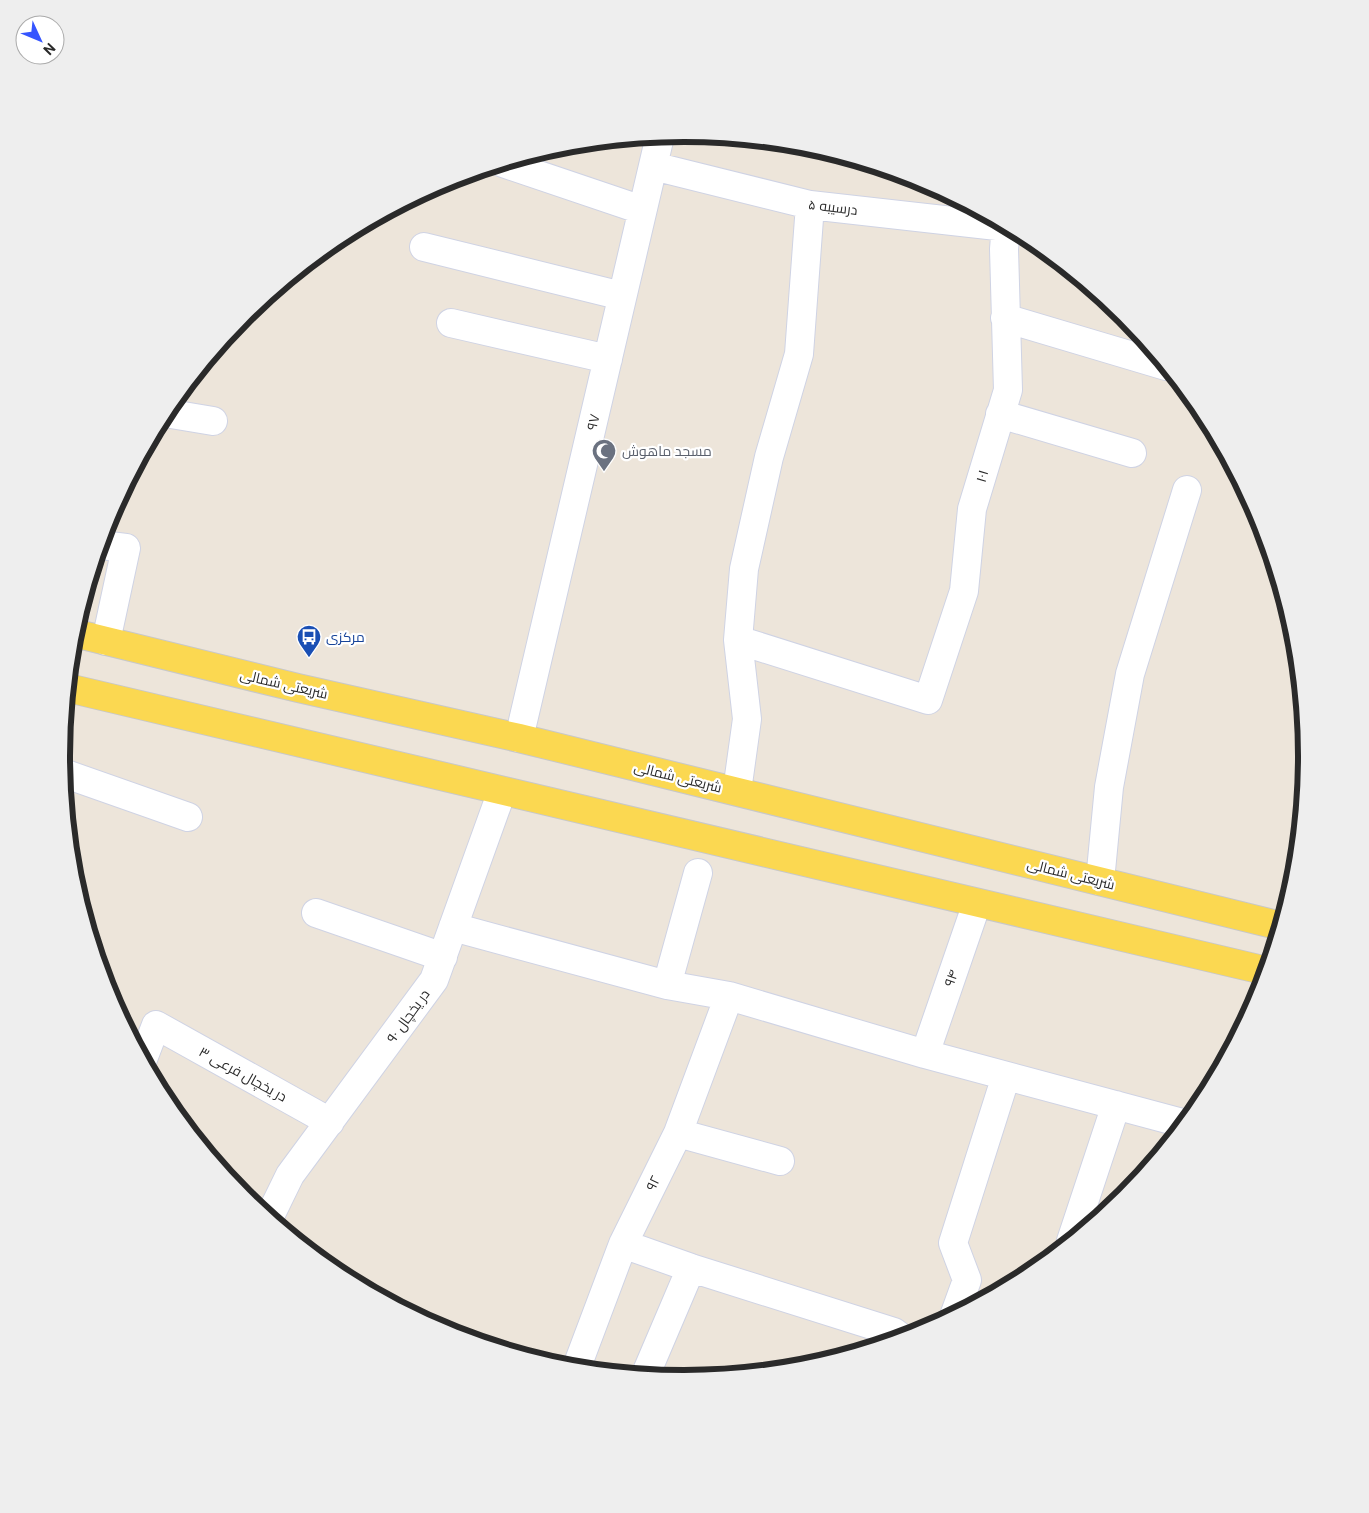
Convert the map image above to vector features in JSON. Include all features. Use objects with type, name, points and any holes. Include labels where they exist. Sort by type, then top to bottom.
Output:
[{"type":"main road","name":"شریعتی شمالی","points":[[82,635],[298,688],[519,738],[1275,925]]},
{"type":"main road","points":[[74,689],[1260,970]]},
{"type":"street","name":"۹۷","points":[[519,738],[658,143]]},
{"type":"street","name":"درسیبه ۵","points":[[653,166],[810,205],[1005,233]]},
{"type":"street","points":[[512,167],[642,210]]},
{"type":"street","points":[[736,791],[747,719],[738,640],[744,569],[769,457],[799,354],[810,205]]},
{"type":"street","name":"۱۰۱","points":[[738,640],[928,700],[964,591],[972,509],[1008,390],[1006,318],[1008,234]]},
{"type":"street","points":[[424,247],[622,296]]},
{"type":"street","points":[[1006,318],[1157,363]]},
{"type":"street","points":[[451,324],[608,359]]},
{"type":"street","points":[[1000,414],[1132,453]]},
{"type":"street","points":[[174,415],[213,422]]},
{"type":"street","points":[[1100,881],[1109,787],[1130,674],[1187,490]]},
{"type":"street","points":[[106,641],[126,548],[108,546]]},
{"type":"street","points":[[70,775],[188,817]]},
{"type":"street","name":"در یخچال ۹۰","points":[[272,1212],[290,1175],[434,980],[502,791]]},
{"type":"street","points":[[667,984],[698,873]]},
{"type":"street","name":"۹۴","points":[[926,1054],[977,903]]},
{"type":"street","points":[[316,912],[443,957]]},
{"type":"street","points":[[453,927],[667,984],[729,996],[926,1054],[1178,1122]]},
{"type":"street","name":"۹۲","points":[[579,1361],[623,1244],[678,1133],[729,996]]},
{"type":"street","name":"در یخچال فرعی ۳","points":[[146,1052],[156,1025],[330,1122]]},
{"type":"street","points":[[957,1307],[967,1280],[952,1243],[1006,1076]]},
{"type":"street","points":[[1075,1231],[1116,1105]]},
{"type":"street","points":[[678,1133],[780,1161]]},
{"type":"street","points":[[623,1244],[889,1336]]},
{"type":"street","points":[[648,1370],[691,1268]]},
{"type":"place","name":"مسجد ماهوش","points":[[604,472]]},
{"type":"place","name":"مرکزی","points":[[309,658]]}]
